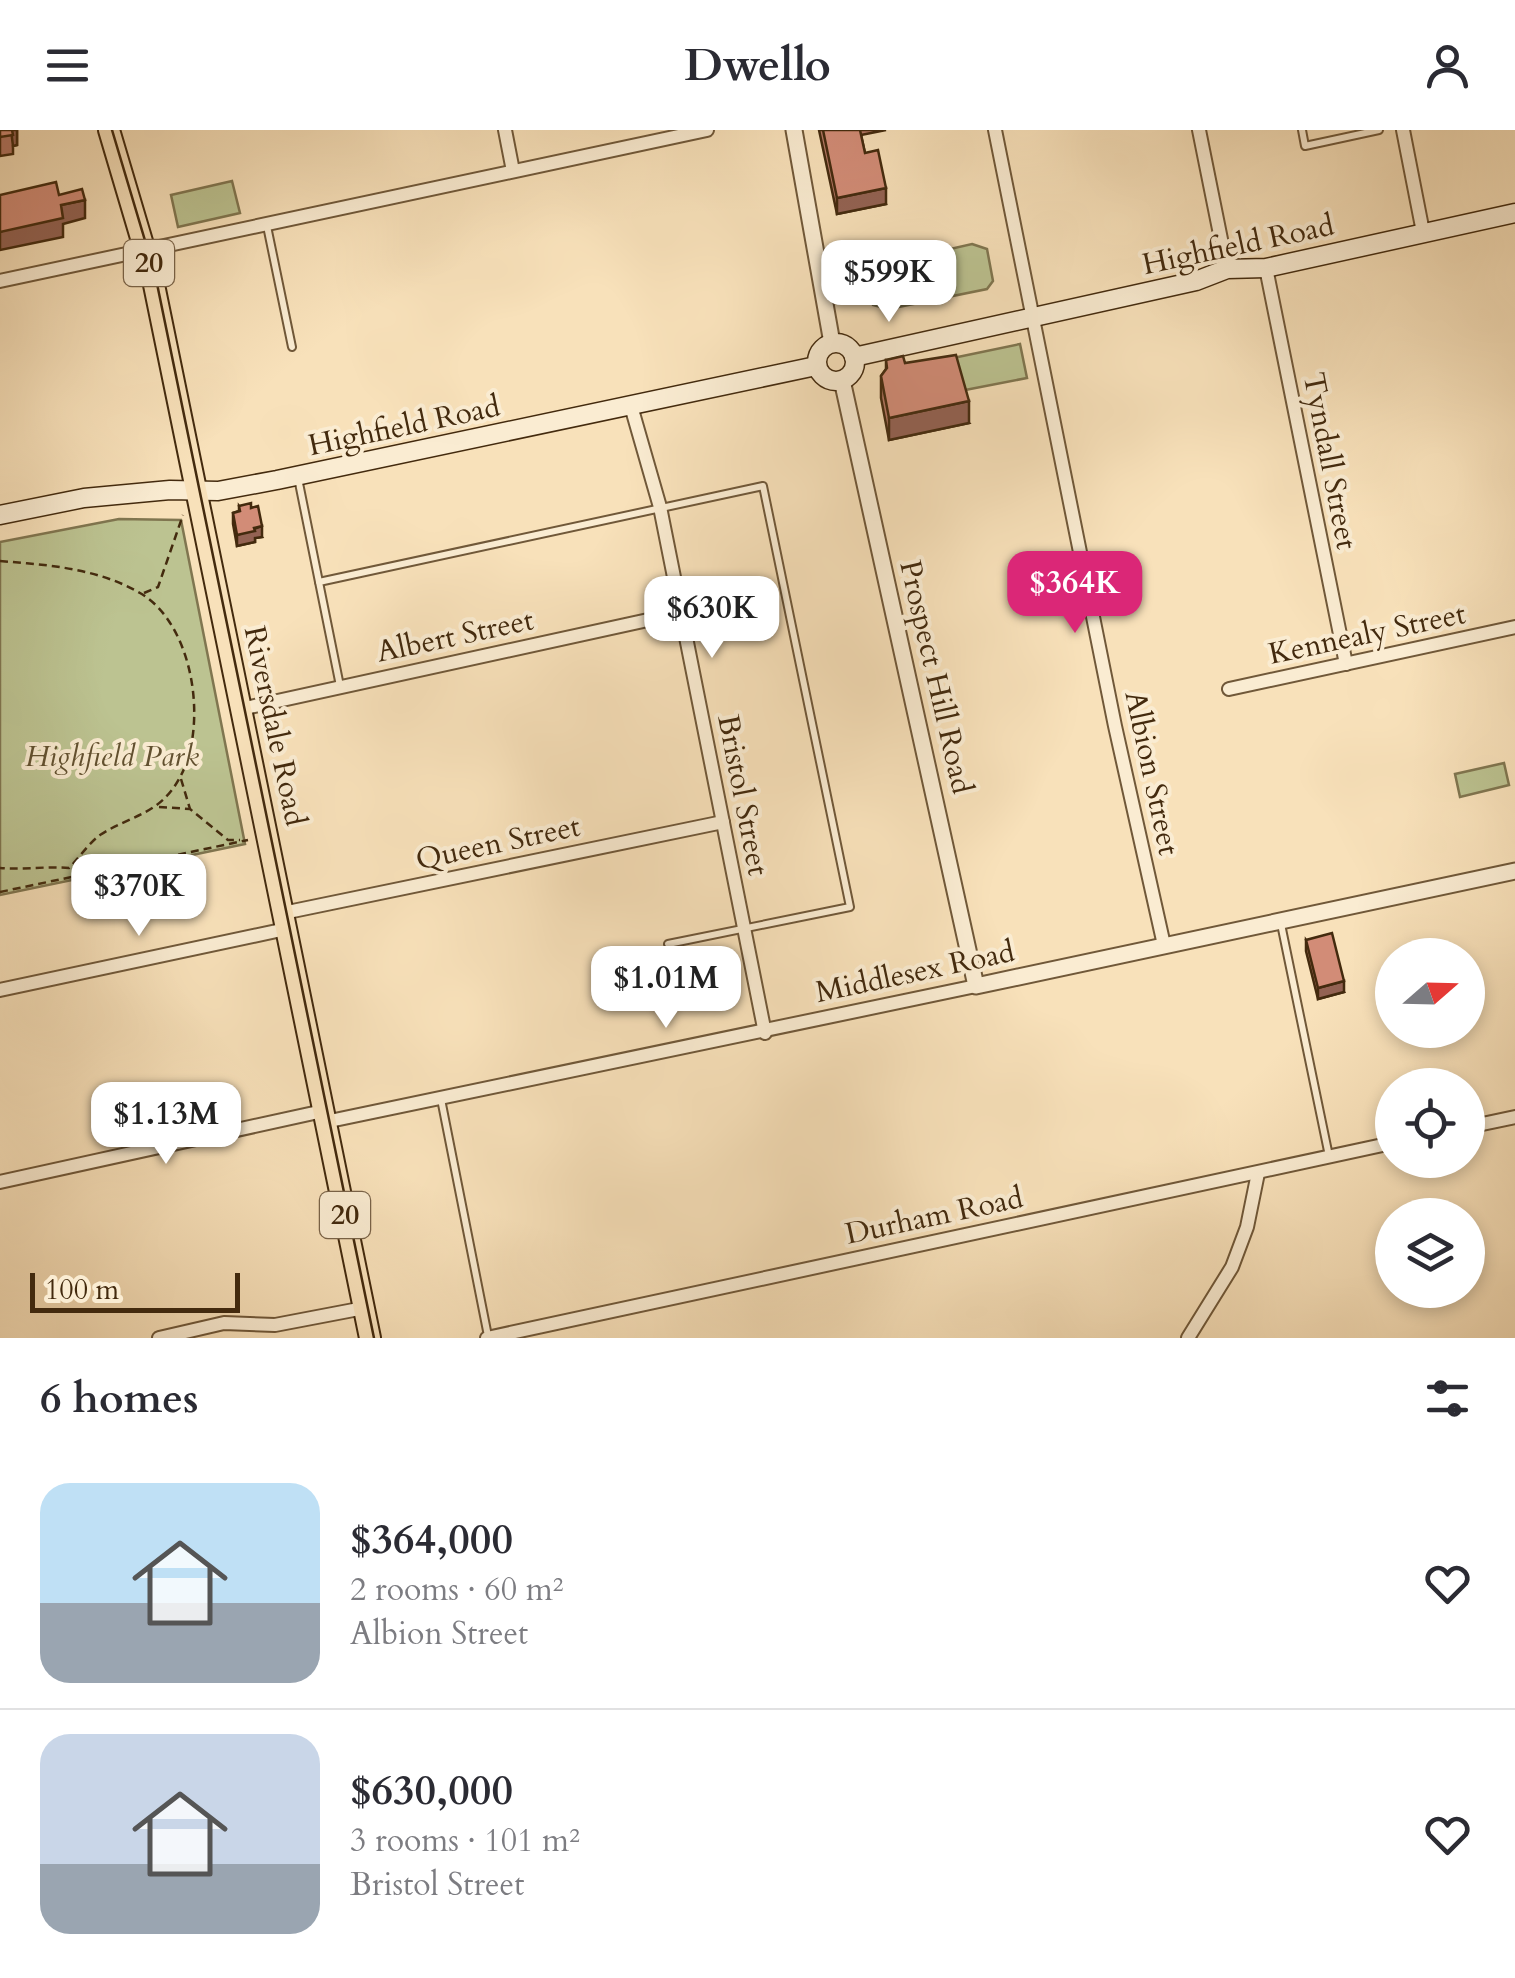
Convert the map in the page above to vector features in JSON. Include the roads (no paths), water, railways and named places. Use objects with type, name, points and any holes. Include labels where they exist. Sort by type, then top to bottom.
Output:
[{"type":"main road","name":"Riversdale Road","points":[[109,130],[146,250],[370,1338]]},
{"type":"main road","name":"Highfield Road","points":[[854,357],[1196,282],[1227,269],[1266,268],[1515,212]]},
{"type":"main road","points":[[832,343],[846,345],[854,357],[852,373],[842,380],[824,378],[816,366],[820,350],[832,343]]},
{"type":"main road","name":"Highfield Road","points":[[0,515],[84,498],[218,491],[816,366]]},
{"type":"street","points":[[505,130],[513,172]]},
{"type":"street","points":[[0,281],[707,130]]},
{"type":"street","points":[[794,130],[832,343]]},
{"type":"street","name":"Albion Street","points":[[995,130],[1115,726],[1164,945]]},
{"type":"street","points":[[1200,130],[1227,269]]},
{"type":"street","points":[[1403,130],[1424,232]]},
{"type":"street","name":"Tyndall Street","points":[[1266,268],[1346,664]]},
{"type":"street","name":"Prospect Hill Road","points":[[842,380],[976,986]]},
{"type":"street","name":"Bristol Street","points":[[631,406],[660,508],[766,1032]]},
{"type":"street","name":"Albert Street","points":[[240,709],[680,613]]},
{"type":"street","name":"Kennealy Street","points":[[1230,689],[1515,628]]},
{"type":"street","name":"Queen Street","points":[[0,990],[284,921],[724,822]]},
{"type":"street","name":"Middlesex Road","points":[[0,1182],[324,1116],[363,1114],[766,1032],[1515,871]]},
{"type":"street","points":[[1485,1123],[1515,1117]]},
{"type":"street","name":"Durham Road","points":[[488,1338],[1375,1147]]},
{"type":"street","points":[[1188,1338],[1232,1267],[1247,1227],[1258,1172]]},
{"type":"street","points":[[160,1338],[224,1323],[275,1326],[364,1308]]},
{"type":"lane","points":[[1302,130],[1306,146],[1380,130]]},
{"type":"lane","points":[[266,225],[292,346]]},
{"type":"lane","points":[[298,476],[340,687]]},
{"type":"lane","points":[[319,582],[762,486],[850,907],[668,944]]},
{"type":"lane","points":[[1281,922],[1329,1157]]},
{"type":"lane","points":[[441,1098],[488,1338]]},
{"type":"tram line","points":[[112,130],[155,274],[374,1338]]},
{"type":"park label","name":"Highfield Park","points":[[112,756]]}]
